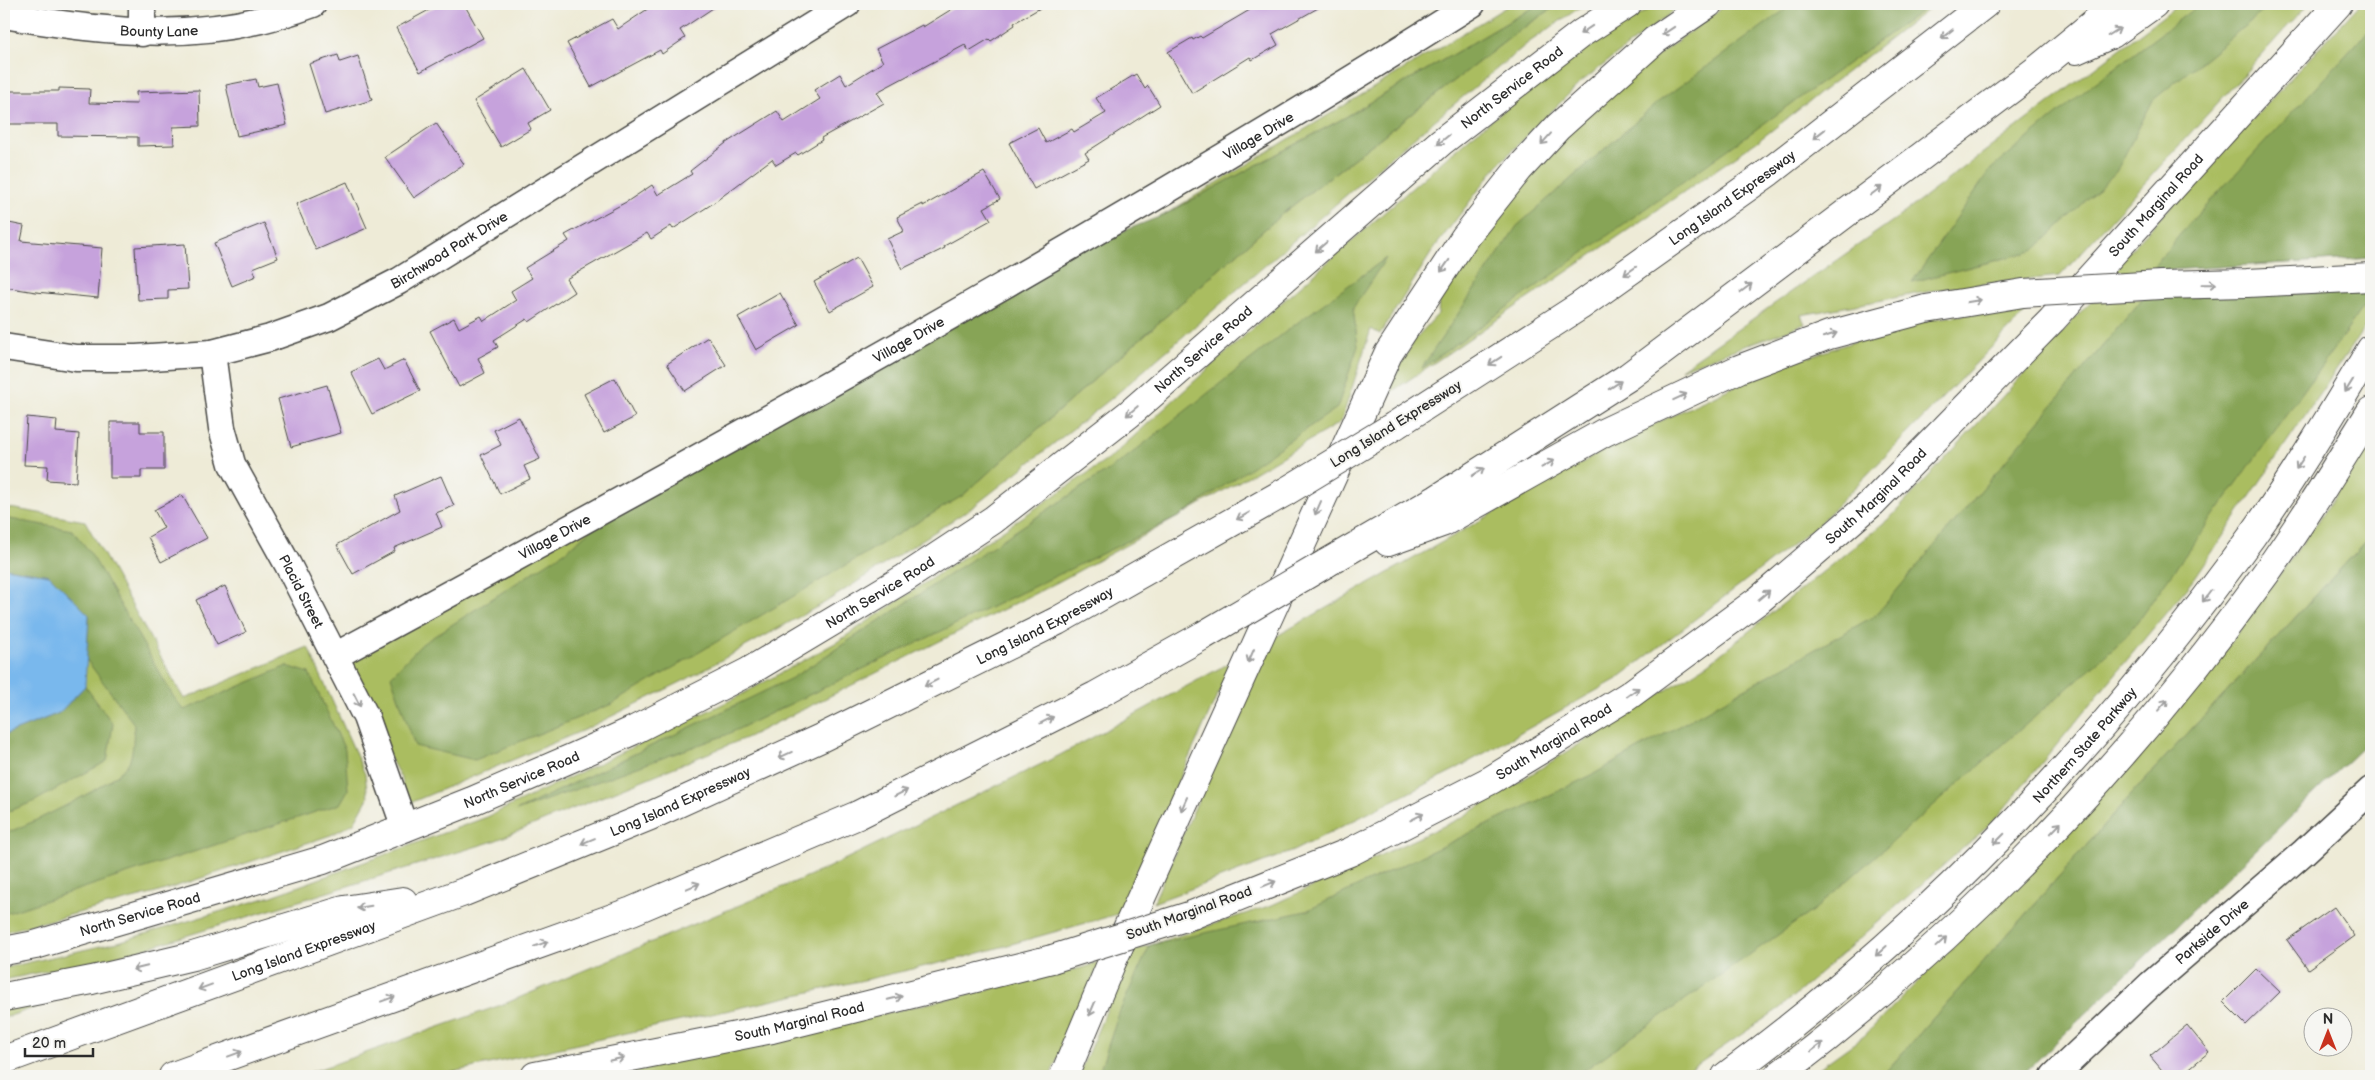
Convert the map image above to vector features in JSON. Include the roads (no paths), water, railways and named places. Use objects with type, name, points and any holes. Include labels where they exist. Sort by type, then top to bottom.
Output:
[{"type":"main road","name":"North Service Road","points":[[4,951],[34,945],[323,860],[405,828],[574,757],[632,731],[748,672],[905,578],[993,520],[1129,414],[1441,142],[1582,33],[1627,4]]},
{"type":"main road","points":[[1064,1076],[1111,964],[1388,354],[1465,237],[1519,169],[1558,127],[1655,40],[1708,4]]},
{"type":"main road","name":"Long Island Expressway","points":[[4,1060],[464,892],[650,816],[821,738],[1057,621],[1286,492],[1394,426],[1580,306],[1746,188],[1985,4]]},
{"type":"main road","points":[[1441,510],[1628,377],[2039,68],[2118,4]]},
{"type":"main road","points":[[2039,68],[2112,34],[2154,4]]},
{"type":"main road","name":"South Marginal Road","points":[[535,1076],[772,1029],[1052,959],[1192,915],[1350,852],[1491,780],[1628,696],[1760,599],[1873,502],[2052,320],[2338,4]]},
{"type":"main road","points":[[173,1076],[632,912],[858,815],[1095,696],[1326,564],[1739,368],[1829,335],[1926,310],[2023,293],[2160,285],[2248,284],[2371,276]]},
{"type":"main road","name":"Northern State Parkway","points":[[1726,1076],[1772,1042],[1849,978],[1936,901],[2026,812],[2108,722],[2189,621],[2254,533],[2371,349]]},
{"type":"main road","points":[[1778,1076],[1844,1027],[1938,945],[2008,878],[2082,800],[2174,693],[2266,574],[2327,483],[2371,411]]},
{"type":"main road","points":[[4,997],[92,980],[193,956],[344,910],[464,892]]},
{"type":"street","points":[[142,4],[142,33]]},
{"type":"street","name":"Bounty Lane","points":[[4,15],[82,28],[142,33],[211,29],[285,14],[313,4]]},
{"type":"street","name":"Birchwood Park Drive","points":[[4,347],[76,358],[136,358],[212,353],[270,338],[328,317],[399,281],[847,4]]},
{"type":"street","name":"Village Drive","points":[[335,656],[631,496],[1029,270],[1377,64],[1472,4]]},
{"type":"street","name":"Placid Street","points":[[212,353],[222,428],[232,464],[246,493],[288,565],[366,717],[405,828]]},
{"type":"street","name":"Parkside Drive","points":[[2054,1076],[2151,984],[2304,852],[2371,790]]},
{"type":"water","points":[[4,568],[49,575],[89,615],[85,686],[59,713],[4,735]]}]
